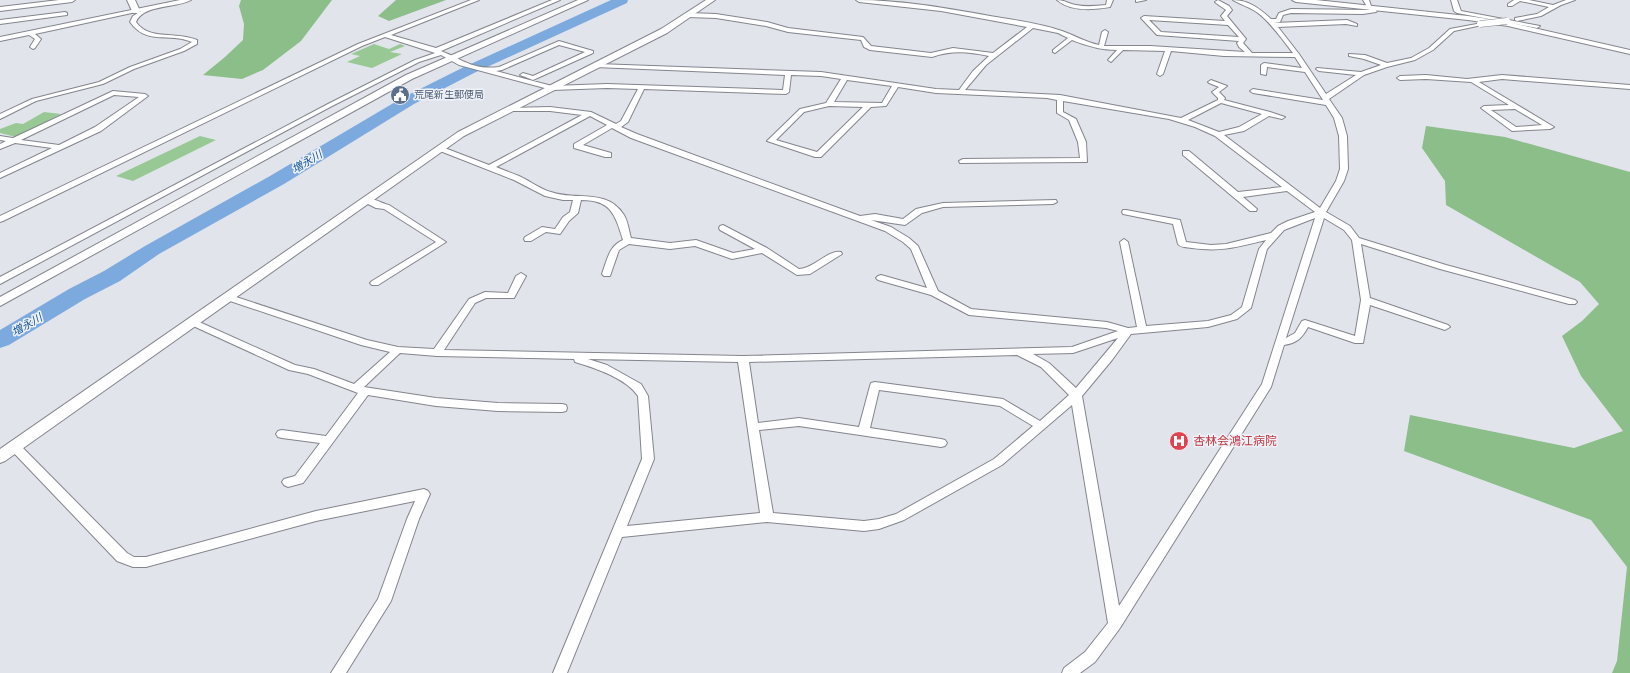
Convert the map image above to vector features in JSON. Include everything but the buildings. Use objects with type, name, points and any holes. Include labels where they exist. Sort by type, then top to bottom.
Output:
[{"type":"street","points":[[0,9],[72,0]]},
{"type":"street","points":[[131,0],[136,11]]},
{"type":"street","points":[[0,117],[34,100],[101,83],[132,68],[187,48],[195,43],[195,41],[188,38],[151,35],[141,33],[136,29],[133,22],[135,17],[165,0]]},
{"type":"street","points":[[0,39],[188,0]]},
{"type":"street","points":[[0,219],[360,45],[476,0]]},
{"type":"street","points":[[0,281],[330,105],[417,61],[557,0]]},
{"type":"street","points":[[0,302],[376,95],[452,57],[584,0]]},
{"type":"street","points":[[0,457],[230,298],[461,134],[664,31],[711,0]]},
{"type":"street","points":[[858,0],[941,9],[1032,26],[1060,32],[1090,45],[1101,47],[1168,50],[1182,44],[1243,39]]},
{"type":"street","points":[[1060,0],[1070,6],[1077,7],[1108,6],[1110,0]]},
{"type":"street","points":[[1069,673],[1090,657],[1115,624],[1266,384],[1321,213],[1340,181],[1344,169],[1343,136],[1338,118],[1327,100],[1297,55],[1271,23],[1255,8],[1236,0]]},
{"type":"street","points":[[1296,0],[1368,4],[1508,24],[1630,52]]},
{"type":"street","points":[[1454,0],[1457,11],[1459,12],[1537,26]]},
{"type":"street","points":[[1510,5],[1518,0]]},
{"type":"street","points":[[1521,0],[1554,7]]},
{"type":"street","points":[[1253,90],[1327,100],[1362,74],[1387,65],[1413,59],[1431,49],[1452,30],[1539,15],[1572,0]]},
{"type":"street","points":[[62,1],[65,14],[70,25]]},
{"type":"street","points":[[1218,2],[1227,7],[1229,10],[1224,16],[1228,23],[1242,35],[1243,39]]},
{"type":"street","points":[[1271,23],[1278,21],[1281,14],[1291,11],[1374,11],[1368,4]]},
{"type":"street","points":[[1302,12],[1322,24]]},
{"type":"street","points":[[0,22],[65,14]]},
{"type":"street","points":[[688,15],[716,16],[767,24],[788,30],[864,39],[866,46],[870,48],[932,55],[938,51],[970,51],[994,55]]},
{"type":"street","points":[[1228,23],[1144,18],[1159,34],[1182,44],[1238,55],[1297,55]]},
{"type":"street","points":[[1271,23],[1322,24],[1347,22],[1355,25]]},
{"type":"street","points":[[961,92],[965,85],[994,55],[1032,26]]},
{"type":"street","points":[[1101,47],[1105,32]]},
{"type":"street","points":[[30,33],[38,39],[33,47]]},
{"type":"street","points":[[384,35],[452,57],[461,64],[552,88],[607,86],[786,92],[788,73]]},
{"type":"street","points":[[1055,51],[1072,37]]},
{"type":"street","points":[[1243,39],[1240,43],[1241,46],[1250,54]]},
{"type":"street","points":[[485,70],[500,69],[533,78],[591,52],[559,43],[500,69]]},
{"type":"street","points":[[1111,60],[1121,49]]},
{"type":"street","points":[[1160,74],[1168,50]]},
{"type":"street","points":[[1351,55],[1365,56],[1387,65]]},
{"type":"street","points":[[1264,74],[1264,65],[1307,70]]},
{"type":"street","points":[[597,66],[820,74],[936,91],[1019,93],[1060,97],[1183,120],[1198,125],[1218,134],[1321,213],[1347,228],[1356,240],[1366,300],[1359,341],[1305,323],[1297,337],[1289,342],[1280,342]]},
{"type":"street","points":[[1319,69],[1362,74]]},
{"type":"street","points":[[829,104],[845,77]]},
{"type":"street","points":[[1400,78],[1426,77],[1472,80],[1502,77],[1630,87]]},
{"type":"street","points":[[1472,80],[1517,107],[1550,127],[1515,130],[1484,108],[1517,107]]},
{"type":"street","points":[[1211,82],[1224,86],[1215,92],[1222,98],[1220,102]]},
{"type":"street","points":[[869,105],[818,155],[771,140],[802,110],[829,104],[884,105],[896,85]]},
{"type":"street","points":[[608,155],[577,146],[624,122],[642,87]]},
{"type":"street","points":[[0,147],[113,93],[145,96],[98,129],[0,176]]},
{"type":"street","points":[[963,162],[1084,160],[1082,142],[1072,120],[1060,113],[1060,97]]},
{"type":"street","points":[[1183,120],[1220,102],[1282,117]]},
{"type":"street","points":[[510,110],[550,109],[589,114],[634,136],[888,230],[906,240],[915,248],[934,293]]},
{"type":"street","points":[[1218,134],[1241,129],[1268,113]]},
{"type":"street","points":[[491,167],[589,114]]},
{"type":"street","points":[[0,138],[60,147]]},
{"type":"street","points":[[439,149],[518,178],[534,188],[548,194],[563,198],[591,198],[601,200],[616,210],[620,216],[628,241]]},
{"type":"street","points":[[1186,153],[1253,209]]},
{"type":"street","points":[[1237,195],[1288,188]]},
{"type":"street","points":[[528,239],[545,229],[557,232],[566,219],[574,213],[577,199]]},
{"type":"street","points":[[367,200],[379,206],[386,207],[442,242],[375,283]]},
{"type":"street","points":[[859,218],[875,217],[905,222],[919,211],[943,205],[1053,202]]},
{"type":"street","points":[[1126,212],[1177,222],[1182,244],[1211,248],[1226,247],[1274,235]]},
{"type":"street","points":[[230,298],[365,343],[398,350],[438,353],[743,359],[1074,350],[1128,330],[1208,324],[1234,317],[1246,308],[1263,249],[1274,235],[1281,228],[1321,213]]},
{"type":"street","points":[[723,228],[764,250],[797,272],[807,272],[838,254]]},
{"type":"street","points":[[1356,240],[1443,267],[1572,302]]},
{"type":"street","points":[[607,274],[615,249],[619,245],[628,241],[670,246],[696,243],[732,256],[764,250]]},
{"type":"street","points":[[1124,242],[1142,329]]},
{"type":"street","points":[[438,353],[472,301],[485,295],[511,296],[521,276]]},
{"type":"street","points":[[880,278],[934,293],[969,312],[1107,325],[1128,330]]},
{"type":"street","points":[[1366,300],[1445,327]]},
{"type":"street","points":[[194,323],[293,368],[310,371],[360,389],[436,402],[498,407],[562,408]]},
{"type":"street","points":[[619,532],[767,517],[864,526],[880,524],[900,516],[998,462],[1076,394],[1108,358],[1128,330]]},
{"type":"street","points":[[288,482],[299,480],[329,440],[360,389],[398,350]]},
{"type":"street","points":[[1019,352],[1045,365],[1076,394],[1115,624]]},
{"type":"street","points":[[560,673],[648,459],[643,396],[637,387],[631,382],[603,367],[569,356]]},
{"type":"street","points":[[743,359],[767,517]]},
{"type":"street","points":[[863,432],[875,386],[1003,403],[1041,426]]},
{"type":"street","points":[[754,427],[799,422],[941,443]]},
{"type":"street","points":[[282,434],[329,440]]},
{"type":"street","points":[[15,447],[122,557],[133,562],[146,562],[316,516],[424,494],[413,519],[384,601],[338,673]]},
{"type":"green space","points":[[241,0],[332,0],[301,41],[263,70],[242,79],[203,75],[243,40],[244,24],[239,6]]},
{"type":"green space","points":[[396,0],[446,0],[389,21],[378,16]]},
{"type":"green space","points":[[374,44],[389,49],[400,44],[405,46],[390,52],[402,54],[372,68],[347,62],[360,56],[351,54]]},
{"type":"green space","points":[[44,112],[61,114],[16,137],[0,133],[0,129],[16,123],[23,124]]},
{"type":"green space","points":[[1426,126],[1505,137],[1630,172],[1630,673],[1612,673],[1617,661],[1627,567],[1591,520],[1404,451],[1410,415],[1574,448],[1623,431],[1581,376],[1562,336],[1582,321],[1599,304],[1580,282],[1446,205],[1445,181],[1422,148]]},
{"type":"green space","points":[[200,136],[216,140],[133,181],[116,176]]},
{"type":"waterway","name":"増永川","points":[[0,340],[77,294],[112,276],[152,250],[277,180],[408,101],[469,70],[622,0]]},
{"type":"place","name":"荒尾新生郵便局","points":[[400,95]]},
{"type":"place","name":"杏林会鴻江病院","points":[[1179,441]]}]
